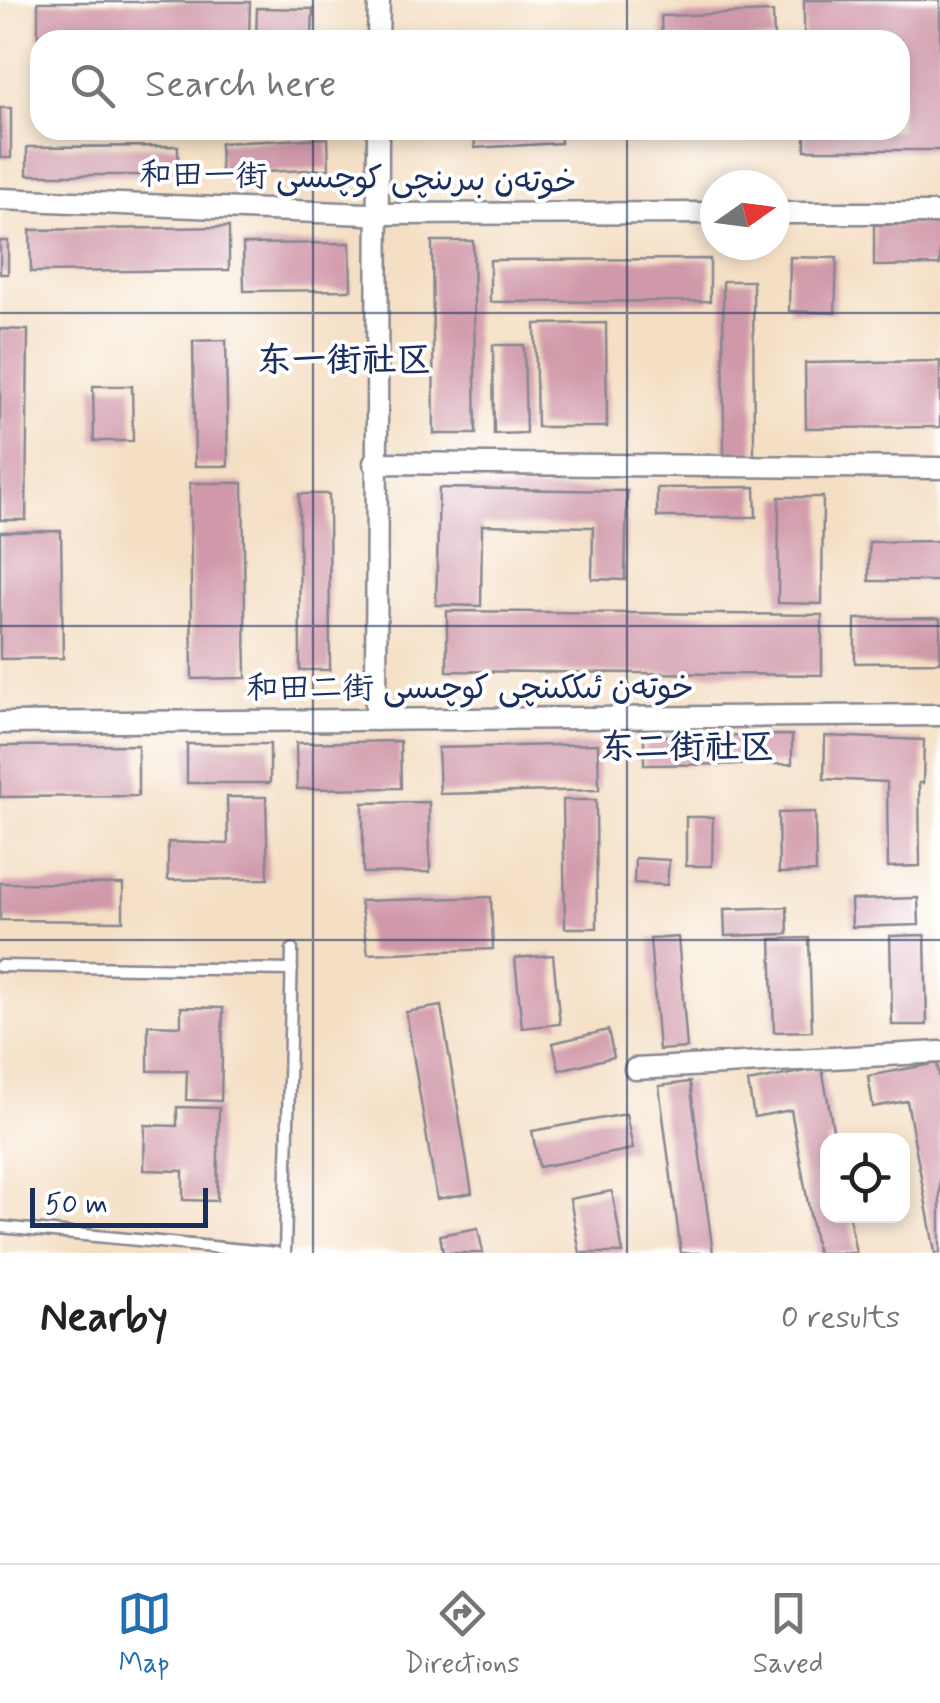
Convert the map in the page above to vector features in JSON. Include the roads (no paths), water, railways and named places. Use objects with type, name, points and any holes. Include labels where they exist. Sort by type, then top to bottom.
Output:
[{"type":"street","points":[[378,30],[379,0]]},
{"type":"street","points":[[376,720],[378,140]]},
{"type":"street","name":"和田一街 خوتەن بىرىنچى كوچىسى","points":[[0,199],[377,214],[700,213]]},
{"type":"street","points":[[790,213],[940,213]]},
{"type":"street","points":[[374,462],[940,468]]},
{"type":"street","name":"和田二街 خوتەن ئىككىنچى كوچىسى","points":[[0,723],[940,715]]},
{"type":"street","points":[[636,1068],[940,1052]]},
{"type":"lane","points":[[285,1253],[292,950]]},
{"type":"lane","points":[[0,966],[292,970]]},
{"type":"lane","points":[[0,1227],[276,1253]]},
{"type":"district","name":"东一街社区","points":[[344,361]]},
{"type":"district","name":"东二街社区","points":[[687,748]]}]
